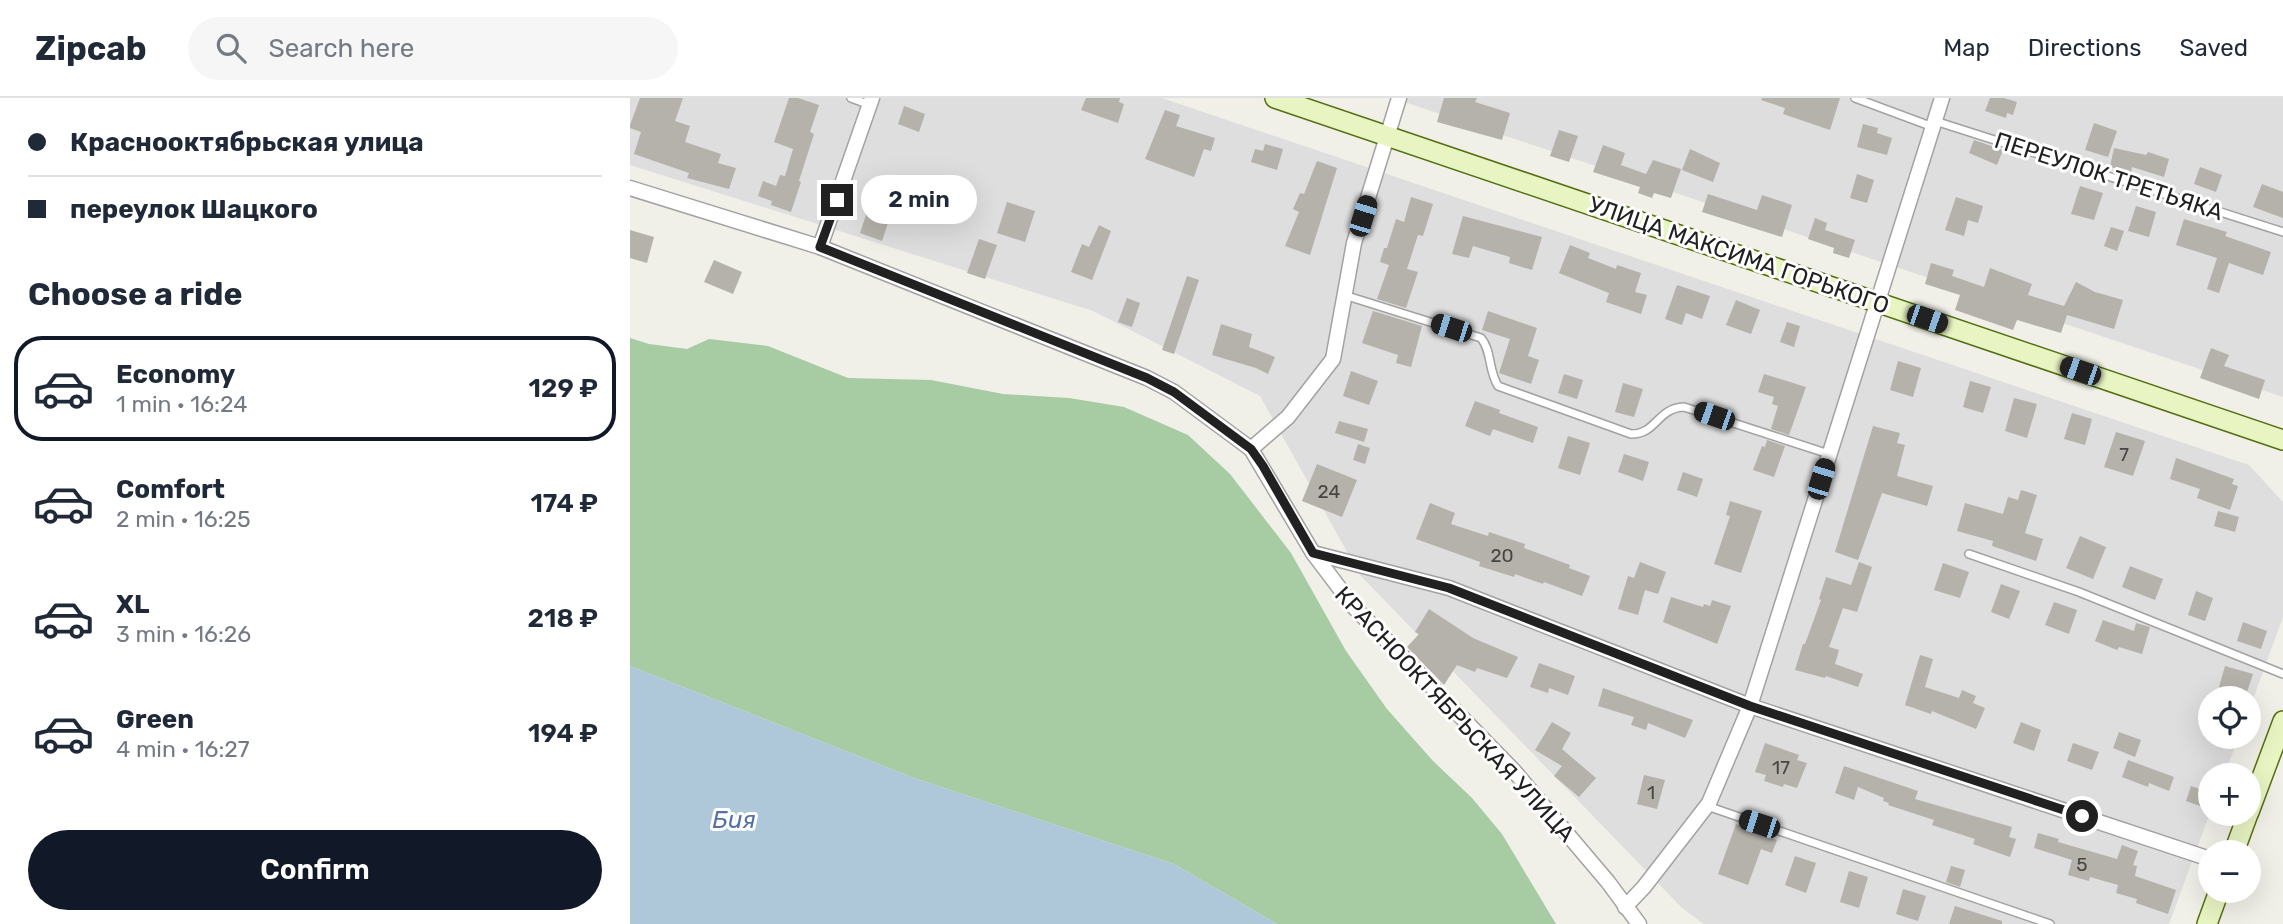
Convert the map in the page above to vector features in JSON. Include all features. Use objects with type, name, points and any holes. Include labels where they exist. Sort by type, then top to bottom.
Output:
[{"type":"main road","name":"УЛИЦА МАКСИМА ГОРЬКОГО","points":[[1275,98],[2283,440]]},
{"type":"main road","points":[[2261,779],[2283,721]]},
{"type":"main road","points":[[2207,924],[2215,903]]},
{"type":"street","points":[[1251,449],[1288,417],[1330,365],[1336,347],[1354,243],[1399,98]]},
{"type":"street","points":[[1625,907],[1644,887],[1706,806],[1750,706],[1942,98]]},
{"type":"street","points":[[820,247],[871,101]]},
{"type":"street","name":"КРАСНООКТЯБРЬСКАЯ УЛИЦА","points":[[630,188],[820,247],[1147,378],[1174,392],[1251,449],[1313,553],[1353,606],[1514,771],[1639,924]]},
{"type":"street","name":"КРАСНООКТЯБРЬСКАЯ УЛИЦА","points":[[1313,553],[1449,588],[1750,706],[2198,855]]},
{"type":"lane","points":[[851,98],[871,101]]},
{"type":"lane","name":"ПЕРЕУЛОК ТРЕТЬЯКА","points":[[1855,98],[2283,232]]},
{"type":"lane","points":[[1344,295],[1481,338],[1487,348],[1492,376],[1498,386],[1631,434],[1645,432],[1671,408],[1684,407],[1829,454]]},
{"type":"lane","points":[[1969,554],[2079,592],[2283,674]]},
{"type":"lane","points":[[1706,806],[2050,924]]},
{"type":"shaded area","points":[[630,98],[1162,98],[2249,465],[2283,502],[2283,617],[2258,686],[2198,686],[2198,749],[2234,749],[2229,763],[2198,763],[2198,826],[2205,826],[2169,924],[1704,924],[1682,908],[1360,575],[1260,396],[1093,311],[630,165]]},
{"type":"shaded area","points":[[1393,98],[2283,98],[2283,397]]},
{"type":"green space","points":[[630,338],[649,344],[687,349],[709,339],[768,346],[848,378],[931,380],[1003,394],[1069,398],[1124,407],[1188,435],[1230,474],[1291,553],[1346,651],[1387,709],[1433,761],[1472,798],[1502,834],[1556,924],[1277,924],[1174,864],[914,778],[630,666]]},
{"type":"water","name":"Бия","points":[[630,666],[914,778],[1174,864],[1277,924],[630,924]]},
{"type":"building","points":[[640,98],[683,98],[675,121],[690,126],[685,142],[721,154],[718,163],[736,168],[729,189],[687,178],[689,173],[634,154],[641,132],[630,128],[630,125]]},
{"type":"building","points":[[789,98],[819,105],[810,132],[814,134],[791,212],[771,205],[772,201],[758,196],[763,181],[776,186],[780,175],[785,176],[793,149],[774,142]]},
{"type":"building","points":[[1086,98],[1120,98],[1119,102],[1124,104],[1118,123],[1081,110]]},
{"type":"building","points":[[1444,98],[1477,98],[1475,102],[1510,113],[1502,140],[1437,122]]},
{"type":"building","points":[[1840,98],[1830,130],[1783,114],[1785,108],[1761,100]]},
{"type":"building","points":[[1990,98],[2017,102],[2013,115],[2007,113],[2006,118],[1985,111]]},
{"type":"building","points":[[904,106],[925,114],[919,132],[898,124]]},
{"type":"building","points":[[1165,110],[1180,115],[1176,126],[1215,138],[1211,151],[1204,149],[1194,177],[1145,159]]},
{"type":"building","points":[[2094,123],[2117,131],[2108,157],[2085,150]]},
{"type":"building","points":[[1863,124],[1878,128],[1877,133],[1892,138],[1887,155],[1857,147]]},
{"type":"building","points":[[1559,130],[1578,136],[1569,162],[1550,156]]},
{"type":"building","points":[[1974,140],[2003,150],[1997,165],[1969,153]]},
{"type":"building","points":[[1265,144],[1283,149],[1277,170],[1251,162],[1255,149],[1263,151]]},
{"type":"building","points":[[1603,145],[1625,153],[1621,165],[1646,174],[1653,160],[1681,169],[1671,198],[1654,193],[1652,198],[1638,193],[1640,187],[1593,172]]},
{"type":"building","points":[[2114,148],[2146,155],[2148,152],[2169,159],[2164,177],[2132,167],[2131,172],[2110,167]]},
{"type":"building","points":[[1690,149],[1720,163],[1713,182],[1682,170]]},
{"type":"building","points":[[1317,161],[1337,168],[1310,255],[1285,246],[1299,212],[1293,209],[1300,193],[1304,194]]},
{"type":"building","points":[[2200,167],[2222,175],[2216,192],[2194,184]]},
{"type":"building","points":[[1857,174],[1874,180],[1867,203],[1850,198]]},
{"type":"building","points":[[2262,184],[2283,192],[2283,218],[2253,207]]},
{"type":"building","points":[[2080,186],[2103,193],[2094,220],[2071,214]]},
{"type":"building","points":[[1708,194],[1757,210],[1762,195],[1792,205],[1782,237],[1702,212]]},
{"type":"building","points":[[1411,197],[1433,204],[1423,236],[1418,235],[1407,269],[1418,272],[1406,308],[1377,299],[1389,265],[1380,262],[1384,248],[1387,248],[1396,219],[1404,222]]},
{"type":"building","points":[[1956,197],[1983,206],[1978,223],[1968,220],[1964,236],[1945,230]]},
{"type":"building","points":[[1007,202],[1035,211],[1025,242],[997,233]]},
{"type":"building","points":[[2136,206],[2156,212],[2149,237],[2128,231]]},
{"type":"building","points":[[867,212],[889,220],[882,241],[860,233]]},
{"type":"building","points":[[1463,216],[1542,237],[1532,270],[1509,263],[1510,257],[1473,246],[1469,258],[1452,254]]},
{"type":"building","points":[[1815,218],[1827,223],[1825,230],[1855,240],[1849,258],[1833,253],[1834,248],[1808,239]]},
{"type":"building","points":[[2184,219],[2227,232],[2225,236],[2271,252],[2263,275],[2229,263],[2219,293],[2207,289],[2217,258],[2176,245]]},
{"type":"building","points":[[1099,225],[1111,231],[1092,280],[1071,272],[1082,244],[1089,247]]},
{"type":"building","points":[[2111,227],[2124,231],[2117,251],[2104,246]]},
{"type":"building","points":[[630,230],[654,237],[647,263],[630,258]]},
{"type":"building","points":[[979,239],[997,245],[985,279],[967,273]]},
{"type":"building","points":[[1570,245],[1590,253],[1588,258],[1616,269],[1617,265],[1641,273],[1635,292],[1647,295],[1641,314],[1606,302],[1609,293],[1559,273]]},
{"type":"building","points":[[714,260],[742,272],[733,294],[704,282]]},
{"type":"building","points":[[1931,263],[1954,270],[1952,276],[1984,287],[1990,268],[2032,284],[2028,295],[2064,306],[2076,282],[2095,292],[2123,300],[2114,329],[2067,315],[2061,333],[2017,320],[2013,330],[1955,310],[1960,295],[1925,284]]},
{"type":"building","points":[[1187,276],[1199,280],[1174,354],[1162,350]]},
{"type":"building","points":[[1677,285],[1710,296],[1702,319],[1686,313],[1682,325],[1665,319]]},
{"type":"building","points":[[1127,298],[1140,303],[1132,327],[1118,322]]},
{"type":"building","points":[[1736,300],[1760,310],[1751,334],[1726,325]]},
{"type":"building","points":[[1373,311],[1422,326],[1411,367],[1396,363],[1398,355],[1362,343]]},
{"type":"building","points":[[1488,311],[1537,328],[1528,356],[1539,360],[1531,384],[1499,373],[1510,339],[1482,330]]},
{"type":"building","points":[[1787,322],[1800,326],[1794,347],[1780,342]]},
{"type":"building","points":[[1221,324],[1252,334],[1249,347],[1275,357],[1268,374],[1212,355]]},
{"type":"building","points":[[2211,348],[2229,355],[2224,366],[2265,380],[2259,399],[2200,378]]},
{"type":"building","points":[[1898,361],[1921,368],[1913,397],[1890,390]]},
{"type":"building","points":[[1351,371],[1378,381],[1369,405],[1343,396]]},
{"type":"building","points":[[1564,374],[1583,380],[1577,399],[1558,393]]},
{"type":"building","points":[[1764,374],[1806,387],[1789,435],[1771,429],[1778,406],[1772,404],[1774,397],[1758,392]]},
{"type":"building","points":[[1970,381],[1991,387],[1983,413],[1963,407]]},
{"type":"building","points":[[1623,383],[1643,389],[1634,417],[1615,412]]},
{"type":"building","points":[[2014,398],[2037,404],[2027,438],[2005,431]]},
{"type":"building","points":[[1475,401],[1538,427],[1533,443],[1493,429],[1490,436],[1465,426]]},
{"type":"building","points":[[2072,413],[2092,419],[2085,445],[2064,439]]},
{"type":"building","points":[[1339,421],[1368,429],[1364,442],[1335,433]]},
{"type":"building","points":[[1873,426],[1900,433],[1897,443],[1905,445],[1897,476],[1933,486],[1927,506],[1882,493],[1858,560],[1835,552]]},
{"type":"building","points":[[2116,432],[2145,441],[2133,476],[2104,467]]},
{"type":"building","points":[[1568,436],[1590,443],[1580,475],[1558,468]]},
{"type":"building","points":[[1767,440],[1785,446],[1774,477],[1753,470]]},
{"type":"building","points":[[1358,444],[1370,448],[1365,464],[1353,460]]},
{"type":"building","points":[[1624,454],[1649,462],[1643,481],[1618,472]]},
{"type":"building","points":[[2176,458],[2234,479],[2232,484],[2238,486],[2230,510],[2197,498],[2200,489],[2170,479]]},
{"type":"building","points":[[1317,464],[1357,480],[1342,517],[1302,501]]},
{"type":"building","points":[[1683,472],[1703,479],[1697,497],[1677,490]]},
{"type":"building","points":[[2021,490],[2037,495],[2025,533],[2043,539],[2036,561],[1992,546],[1993,541],[1957,531],[1965,503],[2003,514],[2008,497],[2018,500]]},
{"type":"building","points":[[1730,501],[1762,511],[1741,573],[1714,564],[1730,516],[1726,515]]},
{"type":"building","points":[[1430,503],[1455,513],[1451,524],[1488,536],[1489,532],[1525,544],[1524,548],[1570,565],[1569,568],[1590,576],[1582,596],[1544,582],[1543,584],[1515,574],[1514,577],[1479,566],[1480,562],[1416,539]]},
{"type":"building","points":[[2218,511],[2239,517],[2235,532],[2214,526]]},
{"type":"building","points":[[2080,536],[2106,547],[2093,579],[2066,568]]},
{"type":"building","points":[[1640,562],[1666,572],[1658,594],[1645,590],[1638,615],[1618,609],[1628,576],[1634,578]]},
{"type":"building","points":[[1859,562],[1872,567],[1857,612],[1843,608],[1829,647],[1839,650],[1835,664],[1863,674],[1858,687],[1826,676],[1825,678],[1795,670],[1821,600],[1819,599],[1826,577],[1851,585]]},
{"type":"building","points":[[1943,563],[1969,572],[1960,598],[1934,590]]},
{"type":"building","points":[[2130,566],[2163,579],[2155,600],[2122,587]]},
{"type":"building","points":[[2001,584],[2020,591],[2009,619],[1991,612]]},
{"type":"building","points":[[2196,591],[2213,598],[2205,621],[2188,615]]},
{"type":"building","points":[[1671,597],[1703,607],[1704,604],[1710,606],[1712,600],[1731,606],[1717,644],[1663,622]]},
{"type":"building","points":[[2054,602],[2077,610],[2069,634],[2045,625]]},
{"type":"building","points":[[1429,609],[1473,638],[1518,657],[1507,678],[1477,668],[1475,672],[1457,665],[1444,685],[1407,647],[1419,634],[1415,632]]},
{"type":"building","points":[[2103,620],[2134,631],[2136,623],[2150,627],[2142,654],[2119,647],[2117,650],[2095,641]]},
{"type":"building","points":[[2243,622],[2267,631],[2261,649],[2237,641]]},
{"type":"building","points":[[1920,655],[1933,659],[1925,687],[1959,698],[1962,690],[1976,696],[1973,703],[1985,708],[1976,729],[1932,711],[1931,714],[1905,705]]},
{"type":"building","points":[[1539,663],[1575,676],[1568,695],[1549,688],[1548,693],[1530,687]]},
{"type":"building","points":[[2225,666],[2253,674],[2249,686],[2219,686]]},
{"type":"building","points":[[1603,688],[1693,720],[1685,738],[1648,723],[1646,730],[1631,725],[1634,717],[1598,706]]},
{"type":"building","points":[[1552,722],[1571,733],[1562,749],[1596,778],[1579,797],[1554,776],[1562,766],[1535,750]]},
{"type":"building","points":[[2021,722],[2041,730],[2034,751],[2013,743]]},
{"type":"building","points":[[2119,732],[2141,740],[2135,757],[2113,748]]},
{"type":"building","points":[[1765,743],[1799,755],[1797,760],[1807,763],[1797,788],[1764,781],[1766,775],[1755,772]]},
{"type":"building","points":[[2073,743],[2099,752],[2092,770],[2067,761]]},
{"type":"building","points":[[2128,760],[2174,777],[2169,791],[2149,783],[2148,787],[2122,777]]},
{"type":"building","points":[[1844,766],[1918,791],[1915,799],[2012,827],[2009,837],[2016,839],[2010,857],[1973,844],[1975,839],[1932,825],[1934,820],[1888,805],[1889,803],[1883,801],[1884,798],[1858,787],[1854,800],[1835,793]]},
{"type":"building","points":[[1644,775],[1665,780],[1657,809],[1637,804]]},
{"type":"building","points":[[2191,786],[2198,788],[2198,805],[2186,801]]},
{"type":"building","points":[[1736,824],[1777,840],[1772,853],[1761,849],[1748,885],[1718,874]]},
{"type":"building","points":[[2038,833],[2059,839],[2058,842],[2117,859],[2122,845],[2138,851],[2133,865],[2137,866],[2135,876],[2176,890],[2168,914],[2136,903],[2137,899],[2116,893],[2118,885],[2090,877],[2089,881],[2068,875],[2072,860],[2034,848]]},
{"type":"building","points":[[1795,856],[1816,863],[1806,893],[1785,885]]},
{"type":"building","points":[[1951,866],[1965,870],[1960,887],[1946,882]]},
{"type":"building","points":[[1849,871],[1868,877],[1859,908],[1840,902]]},
{"type":"building","points":[[1903,889],[1926,896],[1918,921],[1896,914]]},
{"type":"building","points":[[1955,906],[2002,921],[2002,924],[1949,924]]},
{"type":"route","points":[[837,200],[820,247],[1147,378],[1174,392],[1251,449],[1313,553],[1449,588],[1750,706],[2082,816]]}]
